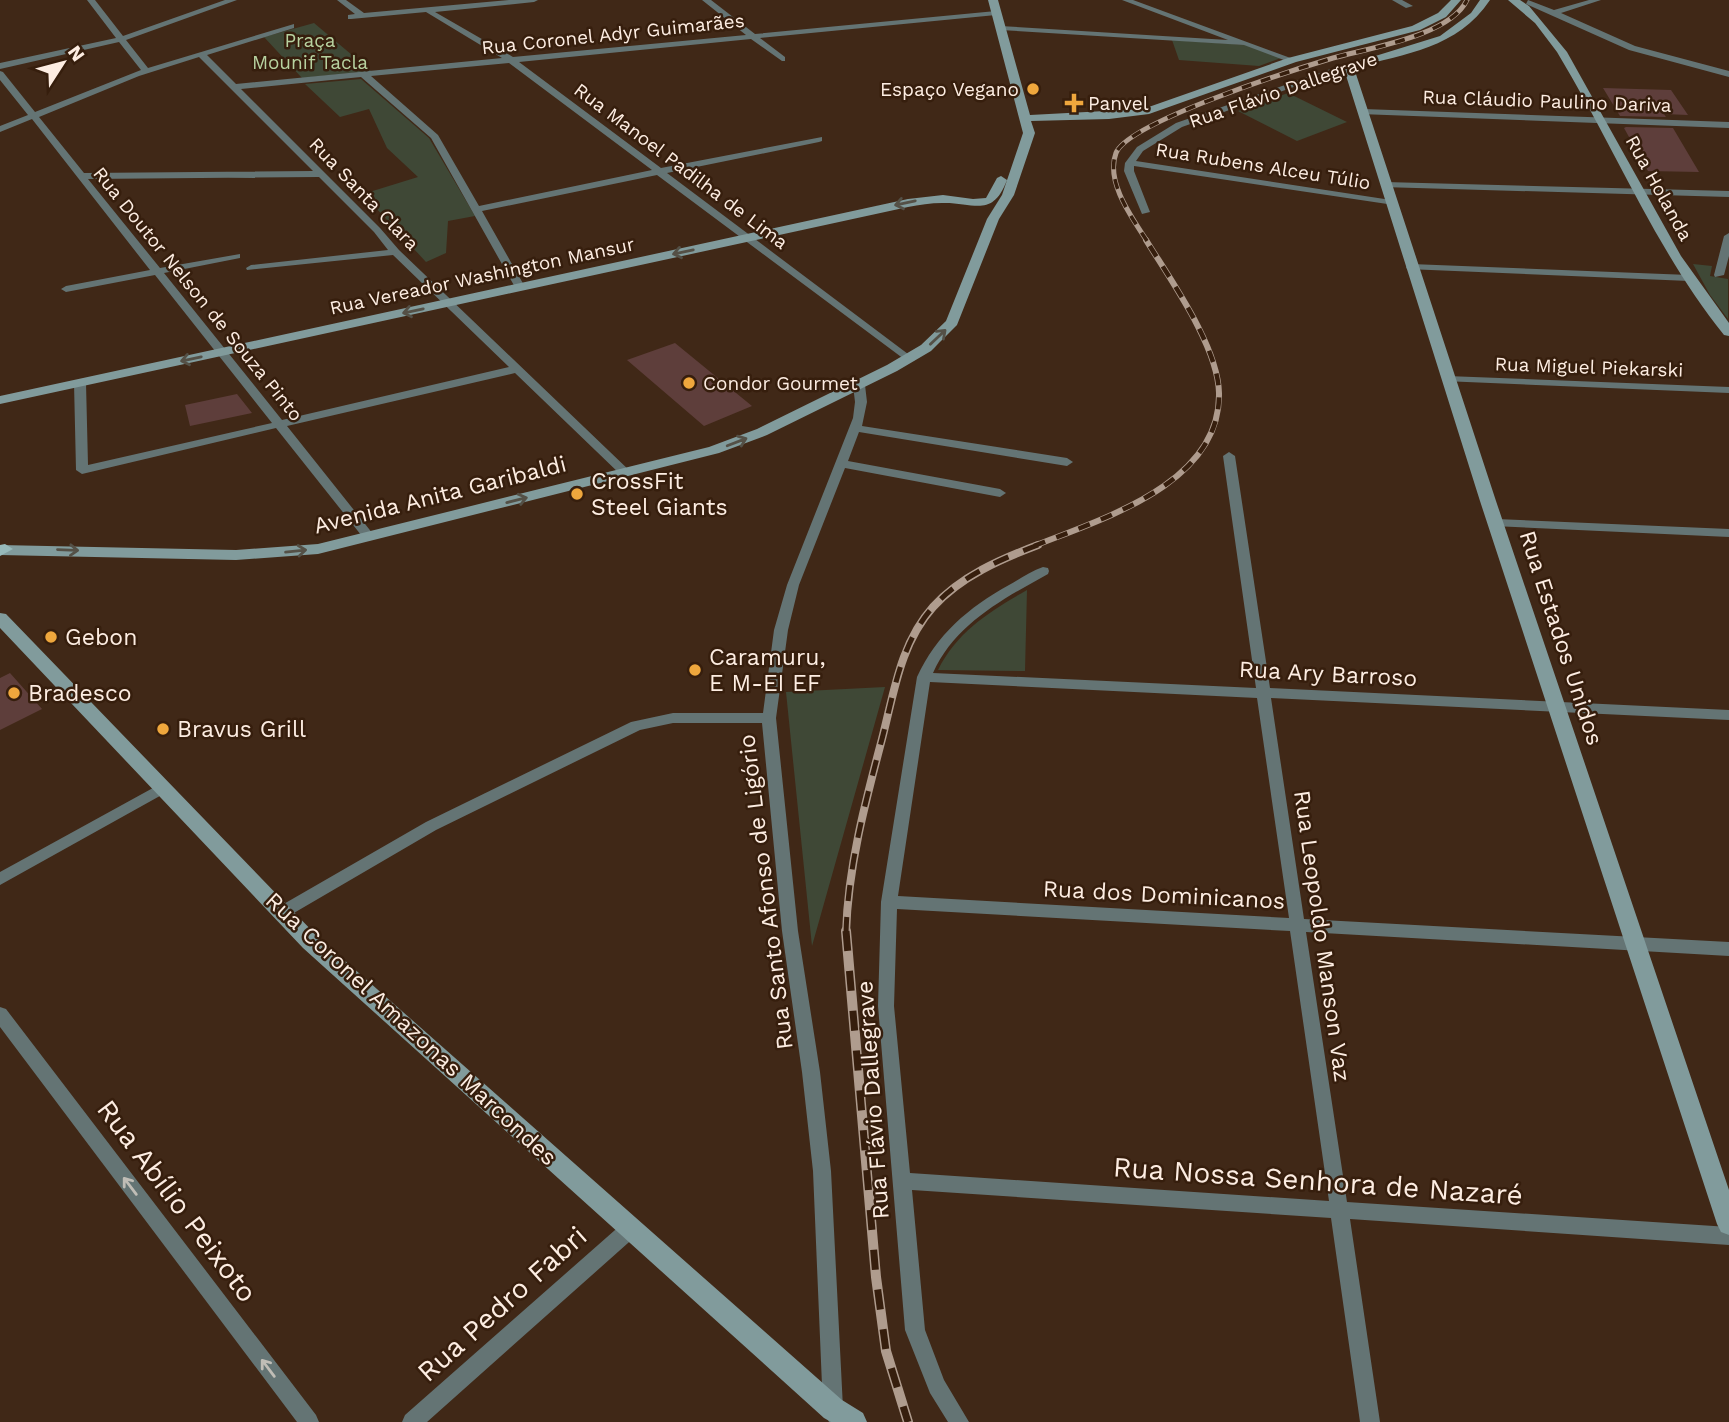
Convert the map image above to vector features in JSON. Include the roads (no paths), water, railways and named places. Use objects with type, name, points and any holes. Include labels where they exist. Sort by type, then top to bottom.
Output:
[{"type":"main road","name":"Avenida Anita Garibaldi","points":[[2,550],[270,554],[318,549],[626,473],[731,444],[859,385],[908,359],[935,341],[952,322],[993,219],[1008,195],[1029,133],[993,0]]},
{"type":"main road","name":"Rua Flávio Dallegrave","points":[[1368,39],[1437,8],[1446,0]]},
{"type":"main road","name":"Rua Flávio Dallegrave","points":[[1023,118],[1145,112],[1292,60],[1426,24],[1442,15],[1457,0]]},
{"type":"main road","name":"Rua Flávio Dallegrave","points":[[1348,66],[1445,36],[1470,20],[1485,0]]},
{"type":"main road","name":"Rua Holanda","points":[[1522,2],[1540,10],[1553,28],[1565,56],[1689,278],[1706,305],[1729,332]]},
{"type":"main road","name":"Rua Holanda","points":[[1522,2],[1536,15],[1565,56]]},
{"type":"main road","name":"Rua Estados Unidos","points":[[1348,66],[1447,379],[1729,1224]]},
{"type":"main road","points":[[973,203],[989,201],[995,196],[1023,118]]},
{"type":"main road","name":"Rua Vereador Washington Mansur","points":[[0,401],[920,200],[943,199],[973,203]]},
{"type":"main road","points":[[973,203],[987,210],[993,219]]},
{"type":"main road","name":"Rua Coronel Amazonas Marcondes","points":[[0,618],[281,913],[352,980],[842,1418]]},
{"type":"street","points":[[91,0],[146,71]]},
{"type":"street","points":[[194,0],[206,11]]},
{"type":"street","points":[[0,66],[121,39],[233,0]]},
{"type":"street","points":[[341,0],[362,16]]},
{"type":"street","points":[[351,17],[533,0]]},
{"type":"street","points":[[706,0],[782,59]]},
{"type":"street","points":[[1126,0],[1292,60]]},
{"type":"street","points":[[1396,0],[1409,6]]},
{"type":"street","points":[[1553,13],[1597,0]]},
{"type":"street","points":[[1522,2],[1644,52],[1729,74]]},
{"type":"street","name":"Rua Manoel Padilha de Lima","points":[[427,10],[511,60],[908,359]]},
{"type":"street","name":"Rua Coronel Adyr Guimarães","points":[[233,87],[996,13]]},
{"type":"street","points":[[0,129],[146,71],[291,26]]},
{"type":"street","points":[[1553,28],[1566,26],[1590,30]]},
{"type":"street","points":[[1000,27],[1244,43]]},
{"type":"street","name":"Rua Santa Clara","points":[[200,53],[396,252],[626,473]]},
{"type":"street","name":"Rua Flávio Dallegrave","points":[[1130,163],[1140,149],[1179,125],[1348,66]]},
{"type":"street","name":"Rua Doutor Nelson de Souza Pinto","points":[[0,74],[369,537]]},
{"type":"street","points":[[363,74],[435,137],[520,287]]},
{"type":"street","name":"Rua Cláudio Paulino Dariva","points":[[1363,112],[1729,125]]},
{"type":"street","points":[[476,209],[819,139]]},
{"type":"street","points":[[1130,163],[1131,181],[1146,212]]},
{"type":"street","name":"Rua Rubens Alceu Túlio","points":[[1130,163],[1391,203]]},
{"type":"street","points":[[82,176],[321,174]]},
{"type":"street","points":[[1385,185],[1729,194]]},
{"type":"street","points":[[1719,275],[1729,236]]},
{"type":"street","points":[[251,268],[396,252]]},
{"type":"street","points":[[66,289],[236,256]]},
{"type":"street","points":[[1411,267],[1689,278]]},
{"type":"street","points":[[80,383],[82,470],[517,369]]},
{"type":"street","name":"Rua Miguel Piekarski","points":[[1447,379],[1729,390]]},
{"type":"street","name":"Rua Santo Afonso de Ligório","points":[[842,1418],[822,1171],[811,1072],[790,931],[769,718],[781,630],[808,544],[861,410],[859,385]]},
{"type":"street","points":[[855,428],[1067,462]]},
{"type":"street","name":"Rua Leopoldo Manson Vaz","points":[[1229,456],[1370,1422]]},
{"type":"street","points":[[840,463],[1000,493]]},
{"type":"street","points":[[1497,523],[1729,533]]},
{"type":"street","name":"Rua Flávio Dallegrave","points":[[959,1422],[937,1385],[915,1330],[887,1006],[889,902],[924,677],[939,647],[965,621],[997,597],[1043,571]]},
{"type":"street","name":"Rua Ary Barroso","points":[[924,677],[1729,715]]},
{"type":"street","points":[[281,913],[431,826],[636,726],[673,718],[769,718]]},
{"type":"street","points":[[0,879],[162,788]]},
{"type":"street","name":"Rua dos Dominicanos","points":[[889,902],[1729,949]]},
{"type":"street","name":"Rua Abílio Peixoto","points":[[0,1014],[309,1422]]},
{"type":"street","name":"Rua Nossa Senhora de Nazaré","points":[[903,1181],[1729,1236]]},
{"type":"street","name":"Rua Pedro Fabri","points":[[412,1422],[630,1228]]},
{"type":"railway","points":[[1147,241],[1122,200],[1114,176],[1116,153],[1127,140],[1180,112],[1251,85],[1333,58],[1427,32],[1458,12],[1467,0]]},
{"type":"railway","points":[[1034,546],[1123,510],[1152,494],[1179,474],[1200,452],[1214,425],[1219,393],[1211,355],[1191,314],[1146,240]]},
{"type":"railway","points":[[846,932],[850,884],[864,811],[895,687],[913,637],[933,607],[956,586],[996,563],[1038,545]]},
{"type":"railway","points":[[846,932],[876,1277],[886,1351],[908,1422]]},
{"type":"place","name":"Espaço Vegano","points":[[1033,89]]},
{"type":"place","name":"Panvel","points":[[1074,103]]},
{"type":"place","name":"Condor Gourmet","points":[[689,383]]},
{"type":"place","name":"CrossFit Steel Giants","points":[[577,494]]},
{"type":"place","name":"Gebon","points":[[51,637]]},
{"type":"place","name":"Caramuru, E M-EI EF","points":[[695,670]]},
{"type":"place","name":"Bradesco","points":[[14,693]]},
{"type":"place","name":"Bravus Grill","points":[[163,729]]},
{"type":"park label","name":"Praça Mounif Tacla","points":[[310,51]]}]
